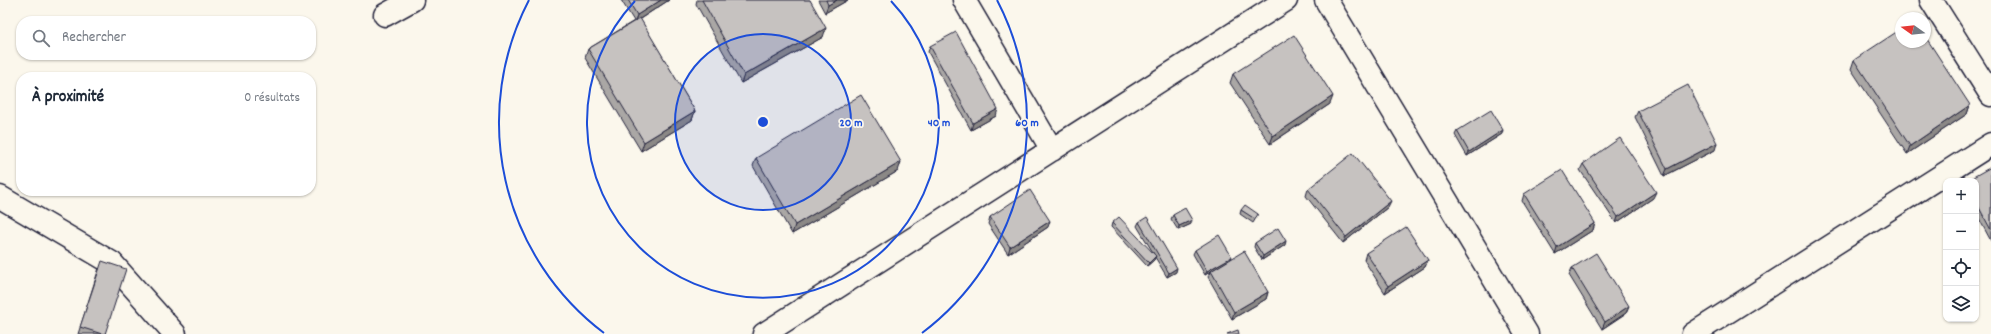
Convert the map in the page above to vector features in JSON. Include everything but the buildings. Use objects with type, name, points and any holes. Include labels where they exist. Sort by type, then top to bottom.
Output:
[{"type":"street","points":[[385,15],[412,0]]},
{"type":"street","points":[[964,0],[1052,150]]},
{"type":"street","points":[[764,334],[1286,0]]},
{"type":"street","points":[[1326,0],[1527,334]]},
{"type":"street","points":[[1931,0],[1991,95]]},
{"type":"street","points":[[1692,334],[1991,144]]},
{"type":"street","points":[[0,197],[112,263],[175,334]]}]
